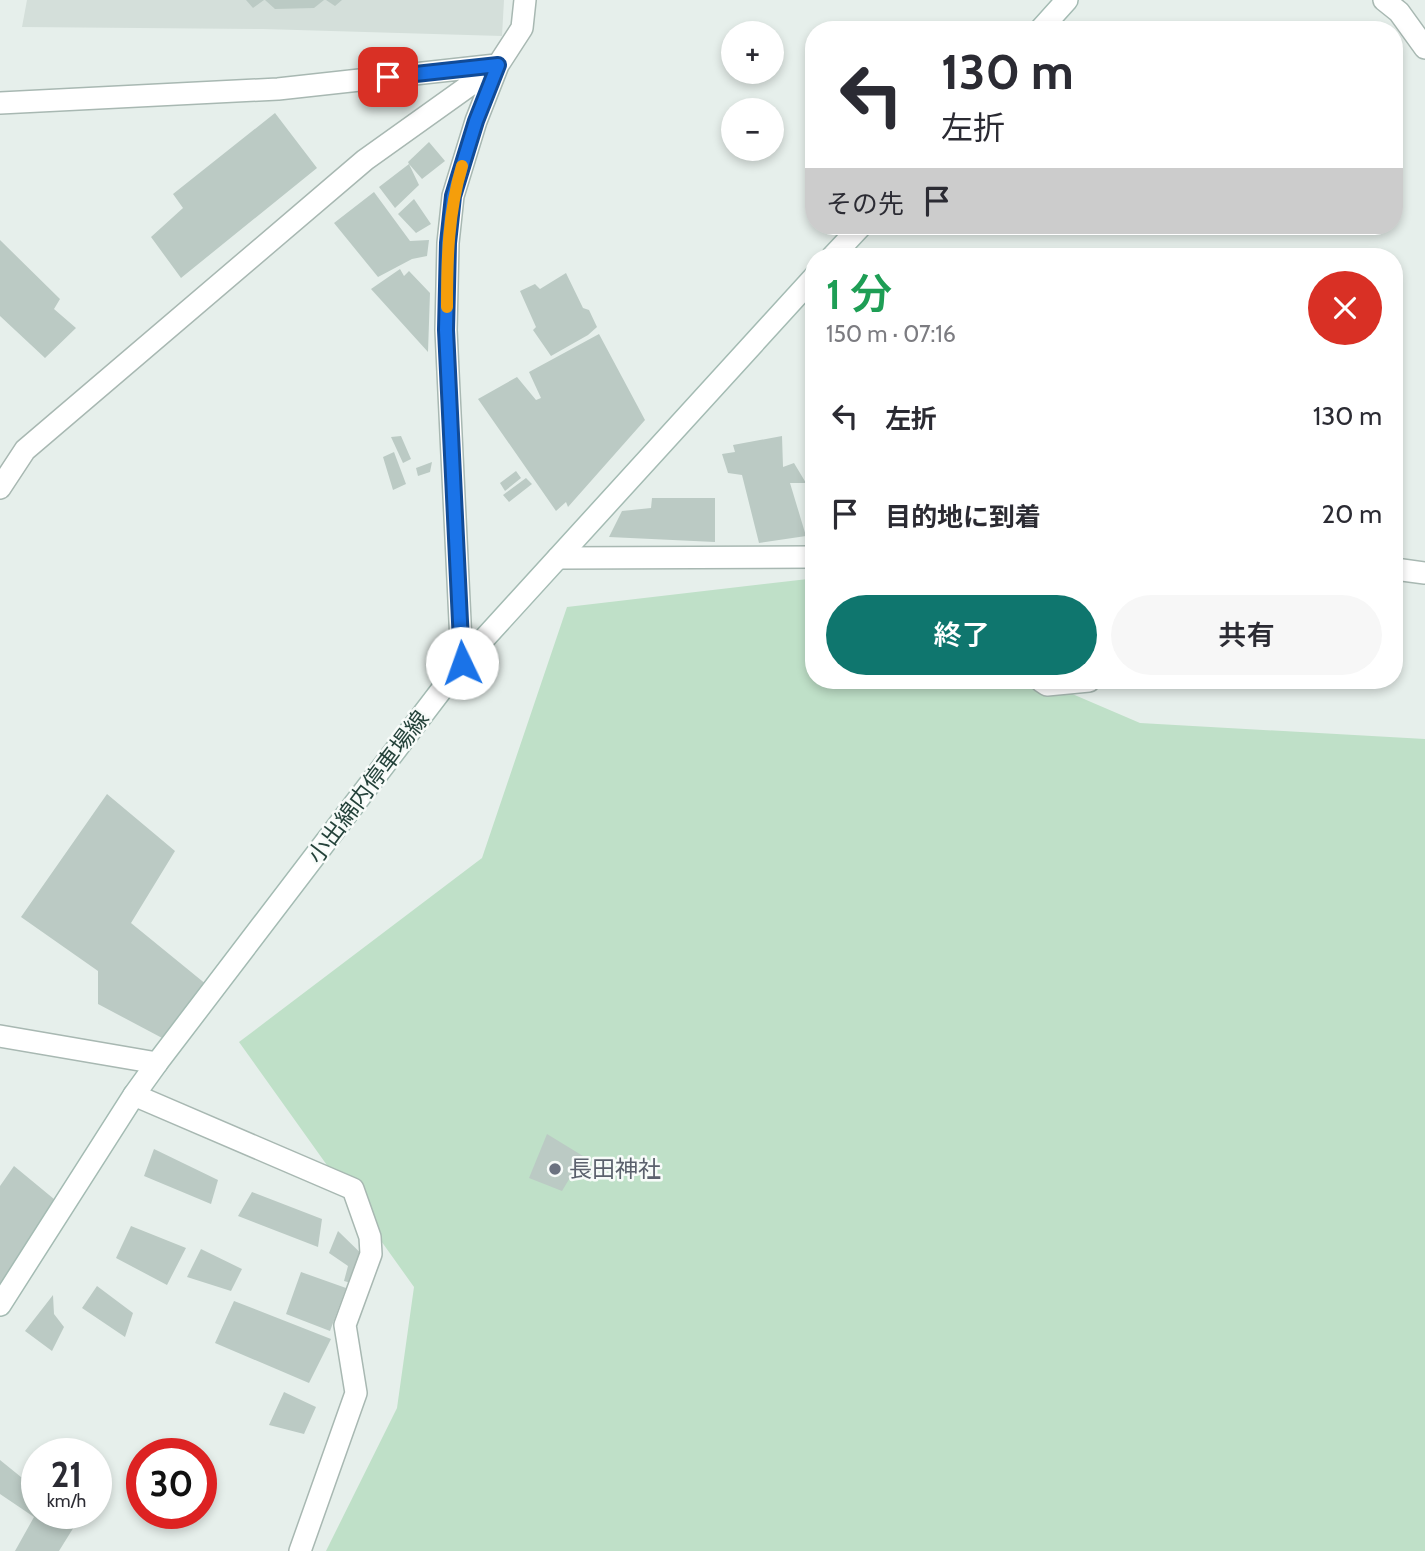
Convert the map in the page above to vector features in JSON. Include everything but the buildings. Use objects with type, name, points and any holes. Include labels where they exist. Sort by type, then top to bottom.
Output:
[{"type":"street","points":[[462,663],[446,330],[448,243],[453,196],[476,121],[498,65],[522,28],[524,0]]},
{"type":"street","points":[[1048,21],[1067,0]]},
{"type":"street","points":[[1384,0],[1399,12],[1425,48]]},
{"type":"street","points":[[0,103],[278,89],[498,65]]},
{"type":"street","points":[[0,488],[25,450],[365,160],[498,65]]},
{"type":"street","points":[[840,248],[853,235]]},
{"type":"street","name":"小出綿内停車場線","points":[[0,1305],[157,1063],[462,663],[805,287]]},
{"type":"street","points":[[558,558],[805,557]]},
{"type":"street","points":[[1403,570],[1425,573]]},
{"type":"street","points":[[0,1036],[157,1063]]},
{"type":"street","points":[[134,1095],[353,1189],[370,1237],[371,1254],[345,1325],[356,1393],[300,1551]]},
{"type":"shaded area","points":[[27,0],[504,0],[502,36],[263,29],[22,27]]},
{"type":"green space","points":[[805,579],[805,689],[1061,689],[1140,723],[1425,739],[1425,1551],[326,1551],[397,1408],[414,1287],[239,1042],[482,858],[567,607]]},
{"type":"slow traffic","points":[[447,307],[448,243],[453,196],[462,166]]},
{"type":"place","name":"長田神社","points":[[555,1169]]},
{"type":"route","points":[[388,77],[498,65],[476,121],[453,196],[448,243],[446,330],[462,663]]}]
